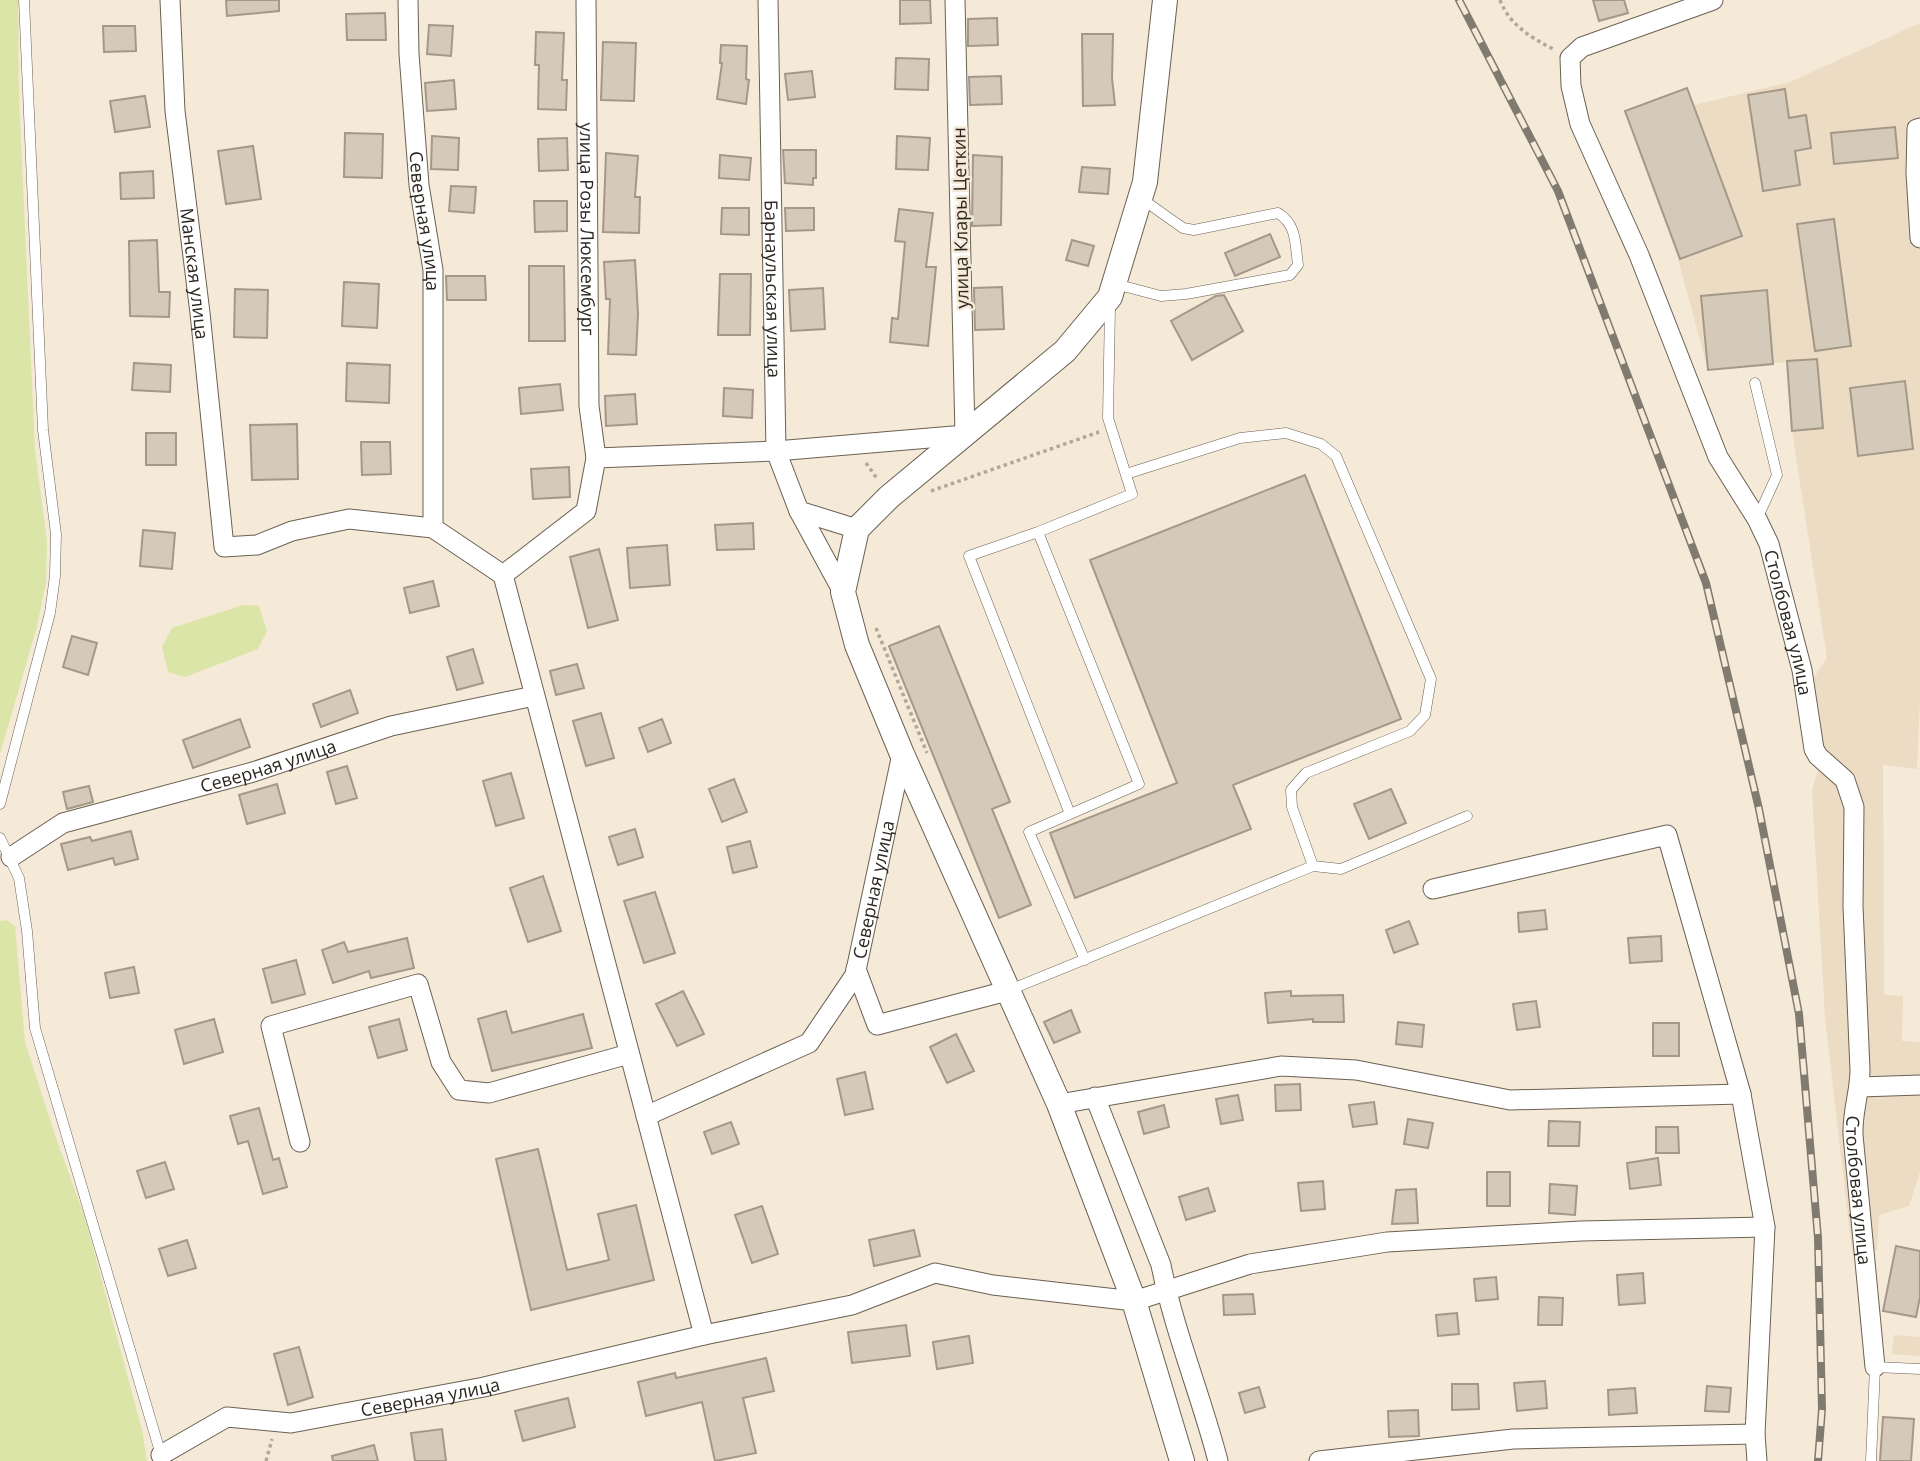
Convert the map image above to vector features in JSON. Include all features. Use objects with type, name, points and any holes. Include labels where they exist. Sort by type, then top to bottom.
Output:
[{"type":"street","name":"Манская улица","points":[[170,0],[175,111],[200,313],[224,547],[257,545],[292,531],[349,519],[433,528]]},
{"type":"street","name":"Северная улица","points":[[408,0],[409,54],[419,185],[433,271],[433,528]]},
{"type":"street","name":"улица Розы Люксембург","points":[[503,575],[586,511],[596,458],[589,406],[586,0]]},
{"type":"street","name":"Барнаульская улица","points":[[768,0],[776,451],[799,511],[843,592]]},
{"type":"street","name":"улица Клары Цеткин","points":[[955,0],[965,435]]},
{"type":"street","points":[[1165,0],[1145,182],[1112,290],[1065,351],[889,497],[857,529],[843,592],[857,645],[902,754],[1059,1104],[1134,1301],[1182,1461]]},
{"type":"street","points":[[1570,58],[1581,47],[1713,0]]},
{"type":"street","name":"Столбовая улица","points":[[1570,58],[1571,86],[1580,124],[1639,255],[1718,457],[1757,519],[1778,572],[1802,670],[1814,749],[1818,757],[1845,780],[1854,807],[1853,906],[1860,1087],[1853,1115],[1853,1135],[1874,1367]]},
{"type":"street","points":[[1920,128],[1917,129],[1916,173],[1920,238]]},
{"type":"street","points":[[596,458],[776,451],[965,435]]},
{"type":"street","points":[[799,511],[857,529]]},
{"type":"street","points":[[433,528],[503,575],[704,1335]]},
{"type":"street","name":"Северная улица","points":[[11,857],[63,823],[253,772],[391,726],[534,695]]},
{"type":"street","name":"Северная улица","points":[[646,1115],[809,1044],[855,975],[902,754]]},
{"type":"street","points":[[1433,889],[1667,835],[1741,1094],[1765,1227],[1755,1434],[1757,1461]]},
{"type":"street","points":[[856,969],[877,1025],[1007,991]]},
{"type":"street","points":[[300,1142],[271,1026],[418,984],[441,1062],[459,1090],[489,1093],[629,1054]]},
{"type":"street","points":[[1059,1104],[1281,1066],[1356,1070],[1510,1100],[1741,1094]]},
{"type":"street","points":[[1860,1087],[1920,1085]]},
{"type":"street","points":[[1095,1097],[1161,1265],[1166,1291],[1218,1461]]},
{"type":"street","points":[[1134,1301],[1250,1264],[1387,1242],[1581,1231],[1765,1227]]},
{"type":"street","name":"Северная улица","points":[[160,1455],[227,1417],[291,1423],[484,1387],[704,1335],[852,1305],[935,1273],[993,1285],[1134,1301]]},
{"type":"street","points":[[1319,1461],[1513,1439],[1755,1434]]},
{"type":"lane","points":[[0,804],[50,613],[57,534],[43,430],[23,0]]},
{"type":"lane","points":[[1070,814],[969,556],[1132,494],[1108,418],[1112,290],[1161,296],[1186,294],[1290,275],[1298,265],[1293,229],[1288,219],[1278,212],[1194,230],[1182,228],[1140,198]]},
{"type":"lane","points":[[1755,383],[1777,475],[1757,519]]},
{"type":"lane","points":[[1126,474],[1240,438],[1286,433],[1321,444],[1336,456],[1431,679],[1424,715],[1410,731],[1306,773],[1291,790],[1292,807],[1313,866]]},
{"type":"lane","points":[[1038,531],[1139,784],[1029,832],[1085,960]]},
{"type":"lane","points":[[1007,991],[1313,866],[1340,869],[1467,816]]},
{"type":"lane","points":[[0,838],[19,878],[27,931],[35,1028],[160,1455]]},
{"type":"lane","points":[[1871,1461],[1874,1367],[1920,1369]]},
{"type":"path","points":[[1500,0],[1503,8],[1525,35],[1570,58]]},
{"type":"path","points":[[925,494],[1111,428]]},
{"type":"path","points":[[854,444],[889,497]]},
{"type":"path","points":[[872,617],[928,754]]},
{"type":"shaded area","points":[[1920,23],[1920,698],[1917,769],[1883,765],[1884,995],[1903,996],[1902,1041],[1920,1042],[1920,1172],[1909,1206],[1879,1215],[1877,1251],[1852,1252],[1825,1017],[1812,791],[1822,755],[1813,679],[1827,658],[1792,431],[1787,362],[1708,370],[1640,118],[1790,82]]},
{"type":"shaded area","points":[[1894,1335],[1920,1337],[1920,1356],[1892,1354]]},
{"type":"green space","points":[[0,0],[18,0],[19,96],[35,450],[47,542],[46,583],[36,630],[0,754]]},
{"type":"green space","points":[[243,605],[259,606],[267,631],[258,649],[185,677],[168,672],[162,647],[172,628]]},
{"type":"green space","points":[[7,920],[15,926],[25,1042],[85,1218],[142,1430],[147,1461],[0,1461],[0,921]]},
{"type":"building","points":[[226,0],[279,0],[279,11],[227,16]]},
{"type":"building","points":[[900,0],[930,0],[931,23],[900,24]]},
{"type":"building","points":[[1593,0],[1624,0],[1628,13],[1599,21]]},
{"type":"building","points":[[385,13],[386,40],[347,40],[346,14]]},
{"type":"building","points":[[997,18],[998,45],[968,46],[968,19]]},
{"type":"building","points":[[429,25],[453,26],[451,56],[427,54]]},
{"type":"building","points":[[103,26],[135,26],[136,51],[104,52]]},
{"type":"building","points":[[536,32],[564,33],[562,80],[567,80],[566,110],[538,109],[539,65],[535,65]]},
{"type":"building","points":[[1082,34],[1113,34],[1112,78],[1115,105],[1083,106]]},
{"type":"building","points":[[603,42],[636,43],[634,101],[601,100]]},
{"type":"building","points":[[721,45],[747,46],[746,79],[749,80],[746,104],[717,99],[722,63]]},
{"type":"building","points":[[896,58],[929,59],[928,90],[895,89]]},
{"type":"building","points":[[812,71],[815,97],[788,100],[785,74]]},
{"type":"building","points":[[1001,76],[1002,104],[970,105],[969,77]]},
{"type":"building","points":[[454,80],[456,109],[427,111],[425,83]]},
{"type":"building","points":[[1687,88],[1742,236],[1680,259],[1625,111]]},
{"type":"building","points":[[1785,89],[1789,118],[1806,115],[1811,148],[1795,151],[1800,185],[1763,191],[1748,95]]},
{"type":"building","points":[[145,96],[150,127],[115,132],[110,101]]},
{"type":"building","points":[[1895,127],[1898,158],[1834,164],[1831,133]]},
{"type":"building","points":[[345,133],[383,134],[382,178],[344,177]]},
{"type":"building","points":[[432,136],[459,138],[458,170],[431,169]]},
{"type":"building","points":[[897,136],[930,138],[928,170],[896,169]]},
{"type":"building","points":[[567,138],[568,170],[539,171],[538,139]]},
{"type":"building","points":[[253,146],[261,199],[226,204],[218,151]]},
{"type":"building","points":[[783,150],[816,150],[816,178],[813,178],[813,185],[785,183]]},
{"type":"building","points":[[606,153],[638,156],[635,197],[640,197],[639,233],[603,232]]},
{"type":"building","points":[[720,155],[751,158],[749,180],[719,178]]},
{"type":"building","points":[[973,155],[1002,157],[1001,225],[972,226]]},
{"type":"building","points":[[1082,167],[1110,169],[1108,194],[1079,192]]},
{"type":"building","points":[[153,171],[154,198],[121,199],[120,173]]},
{"type":"building","points":[[451,186],[476,187],[474,213],[449,211]]},
{"type":"building","points":[[534,201],[567,201],[567,231],[535,232]]},
{"type":"building","points":[[722,208],[749,208],[749,235],[721,234]]},
{"type":"building","points":[[785,208],[814,208],[814,230],[786,231]]},
{"type":"building","points":[[899,209],[933,213],[926,267],[936,267],[928,346],[890,342],[892,318],[898,319],[905,242],[895,241]]},
{"type":"building","points":[[1834,219],[1851,346],[1815,351],[1797,224]]},
{"type":"building","points":[[1270,234],[1280,257],[1235,276],[1225,253]]},
{"type":"building","points":[[157,240],[159,292],[170,292],[169,317],[130,316],[129,241]]},
{"type":"building","points":[[1072,240],[1094,246],[1088,266],[1066,260]]},
{"type":"building","points":[[635,260],[638,314],[636,355],[608,354],[610,299],[606,299],[604,262]]},
{"type":"building","points":[[529,266],[564,266],[565,341],[529,341]]},
{"type":"building","points":[[720,274],[751,274],[750,335],[718,335]]},
{"type":"building","points":[[446,276],[485,276],[486,300],[447,300]]},
{"type":"building","points":[[344,282],[379,284],[377,328],[342,326]]},
{"type":"building","points":[[1002,287],[1004,329],[975,330],[974,288]]},
{"type":"building","points":[[823,288],[825,329],[791,331],[789,290]]},
{"type":"building","points":[[235,289],[268,290],[267,338],[234,337]]},
{"type":"building","points":[[1767,290],[1773,364],[1708,370],[1701,296]]},
{"type":"building","points":[[1224,295],[1243,331],[1192,360],[1171,321],[1216,296]]},
{"type":"building","points":[[1817,359],[1823,428],[1792,431],[1787,361]]},
{"type":"building","points":[[134,363],[171,365],[170,392],[132,390]]},
{"type":"building","points":[[347,363],[390,365],[389,403],[346,401]]},
{"type":"building","points":[[1905,381],[1913,449],[1858,456],[1850,388]]},
{"type":"building","points":[[560,384],[563,410],[521,414],[519,388]]},
{"type":"building","points":[[724,388],[753,390],[752,418],[723,416]]},
{"type":"building","points":[[635,394],[637,424],[606,426],[605,396]]},
{"type":"building","points":[[297,424],[298,479],[252,480],[250,425]]},
{"type":"building","points":[[146,433],[176,433],[176,465],[146,465]]},
{"type":"building","points":[[361,442],[390,442],[391,474],[362,475]]},
{"type":"building","points":[[569,467],[570,497],[533,499],[531,469]]},
{"type":"building","points":[[1305,475],[1401,719],[1233,785],[1251,829],[1075,898],[1050,833],[1177,783],[1090,560]]},
{"type":"building","points":[[753,523],[754,549],[717,550],[715,525]]},
{"type":"building","points":[[143,530],[175,533],[172,569],[140,566]]},
{"type":"building","points":[[667,545],[670,585],[630,588],[627,548]]},
{"type":"building","points":[[599,549],[618,620],[588,628],[570,557]]},
{"type":"building","points":[[433,581],[439,606],[410,613],[404,588]]},
{"type":"building","points":[[939,626],[1010,802],[992,809],[1031,905],[999,918],[889,646]]},
{"type":"building","points":[[72,636],[97,643],[88,675],[63,667]]},
{"type":"building","points":[[473,649],[483,683],[457,690],[447,657]]},
{"type":"building","points":[[577,664],[584,688],[556,695],[550,671]]},
{"type":"building","points":[[350,690],[358,713],[321,727],[313,704]]},
{"type":"building","points":[[601,713],[614,758],[586,766],[573,721]]},
{"type":"building","points":[[240,719],[250,747],[193,768],[183,740]]},
{"type":"building","points":[[662,719],[671,743],[648,752],[639,728]]},
{"type":"building","points":[[347,766],[357,798],[336,804],[327,772]]},
{"type":"building","points":[[511,773],[524,818],[496,826],[483,781]]},
{"type":"building","points":[[734,779],[747,812],[722,822],[709,789]]},
{"type":"building","points":[[277,784],[285,813],[247,824],[239,795]]},
{"type":"building","points":[[89,786],[93,802],[67,809],[63,792]]},
{"type":"building","points":[[1391,789],[1406,823],[1369,839],[1354,804]]},
{"type":"building","points":[[635,829],[643,857],[618,865],[609,837]]},
{"type":"building","points":[[131,831],[138,859],[115,865],[113,858],[68,870],[61,844],[90,837],[92,841]]},
{"type":"building","points":[[750,841],[757,867],[733,873],[727,847]]},
{"type":"building","points":[[543,876],[561,931],[528,942],[510,888]]},
{"type":"building","points":[[655,892],[675,953],[644,963],[624,901]]},
{"type":"building","points":[[1545,910],[1547,929],[1519,932],[1518,913]]},
{"type":"building","points":[[1409,921],[1418,944],[1394,953],[1386,930]]},
{"type":"building","points":[[1661,936],[1662,961],[1630,963],[1628,938]]},
{"type":"building","points":[[407,938],[414,968],[371,978],[369,971],[333,983],[322,950],[344,942],[348,952]]},
{"type":"building","points":[[296,960],[305,994],[272,1003],[263,969]]},
{"type":"building","points":[[134,967],[139,993],[110,998],[105,973]]},
{"type":"building","points":[[683,991],[704,1034],[677,1046],[656,1004]]},
{"type":"building","points":[[1291,991],[1291,996],[1343,995],[1344,1022],[1313,1022],[1313,1019],[1268,1023],[1265,993]]},
{"type":"building","points":[[1536,1001],[1540,1027],[1517,1030],[1513,1004]]},
{"type":"building","points":[[1071,1010],[1080,1032],[1054,1043],[1044,1022]]},
{"type":"building","points":[[506,1011],[512,1033],[583,1014],[592,1048],[492,1071],[478,1019]]},
{"type":"building","points":[[214,1019],[223,1052],[184,1064],[175,1030]]},
{"type":"building","points":[[399,1019],[407,1050],[378,1058],[369,1027]]},
{"type":"building","points":[[1398,1022],[1424,1025],[1422,1047],[1396,1044]]},
{"type":"building","points":[[1653,1023],[1679,1023],[1679,1056],[1653,1056]]},
{"type":"building","points":[[956,1034],[974,1071],[947,1083],[930,1047]]},
{"type":"building","points":[[865,1072],[873,1109],[845,1115],[837,1079]]},
{"type":"building","points":[[1300,1084],[1301,1110],[1276,1111],[1275,1085]]},
{"type":"building","points":[[1238,1095],[1243,1120],[1221,1124],[1216,1099]]},
{"type":"building","points":[[1374,1102],[1377,1124],[1353,1127],[1349,1105]]},
{"type":"building","points":[[1164,1105],[1169,1127],[1144,1134],[1138,1112]]},
{"type":"building","points":[[259,1108],[273,1160],[279,1158],[287,1187],[263,1194],[248,1141],[238,1144],[230,1116]]},
{"type":"building","points":[[1408,1119],[1433,1123],[1428,1148],[1404,1144]]},
{"type":"building","points":[[1549,1121],[1580,1122],[1579,1146],[1548,1146]]},
{"type":"building","points":[[731,1122],[739,1144],[712,1154],[704,1132]]},
{"type":"building","points":[[1656,1127],[1678,1127],[1679,1153],[1656,1153]]},
{"type":"building","points":[[538,1149],[567,1270],[609,1260],[598,1214],[636,1205],[654,1280],[531,1310],[496,1159]]},
{"type":"building","points":[[1658,1158],[1661,1185],[1630,1189],[1627,1163]]},
{"type":"building","points":[[165,1162],[174,1189],[146,1198],[137,1171]]},
{"type":"building","points":[[1487,1172],[1510,1172],[1510,1206],[1487,1206]]},
{"type":"building","points":[[1323,1181],[1325,1209],[1301,1211],[1298,1183]]},
{"type":"building","points":[[1550,1184],[1577,1186],[1575,1215],[1549,1213]]},
{"type":"building","points":[[1208,1188],[1215,1211],[1186,1220],[1179,1197]]},
{"type":"building","points":[[1416,1189],[1418,1223],[1392,1224],[1396,1190]]},
{"type":"building","points":[[762,1206],[778,1254],[752,1263],[735,1215]]},
{"type":"building","points":[[914,1230],[920,1256],[874,1266],[869,1240]]},
{"type":"building","points":[[187,1240],[196,1268],[168,1276],[159,1249]]},
{"type":"building","points":[[1896,1246],[1920,1251],[1920,1297],[1916,1317],[1883,1311]]},
{"type":"building","points":[[1643,1273],[1645,1303],[1619,1305],[1617,1275]]},
{"type":"building","points":[[1496,1277],[1498,1299],[1476,1301],[1474,1279]]},
{"type":"building","points":[[1253,1294],[1255,1314],[1224,1315],[1223,1295]]},
{"type":"building","points":[[1539,1297],[1563,1298],[1562,1325],[1538,1325]]},
{"type":"building","points":[[1457,1313],[1459,1334],[1438,1336],[1436,1315]]},
{"type":"building","points":[[906,1325],[910,1356],[852,1363],[848,1332]]},
{"type":"building","points":[[969,1336],[973,1363],[937,1369],[933,1342]]},
{"type":"building","points":[[299,1347],[313,1397],[288,1405],[274,1354]]},
{"type":"building","points":[[766,1358],[774,1391],[743,1398],[756,1453],[715,1461],[702,1402],[646,1416],[638,1382],[675,1373],[676,1378]]},
{"type":"building","points":[[1545,1381],[1547,1408],[1517,1411],[1514,1383]]},
{"type":"building","points":[[1452,1384],[1478,1384],[1479,1409],[1452,1410]]},
{"type":"building","points":[[1707,1386],[1731,1388],[1729,1412],[1705,1411]]},
{"type":"building","points":[[1259,1387],[1265,1407],[1245,1413],[1239,1393]]},
{"type":"building","points":[[1635,1388],[1637,1413],[1609,1415],[1608,1390]]},
{"type":"building","points":[[568,1398],[575,1427],[523,1441],[515,1411]]},
{"type":"building","points":[[1418,1410],[1419,1436],[1389,1437],[1388,1411]]},
{"type":"building","points":[[1883,1417],[1914,1419],[1911,1461],[1880,1461]]},
{"type":"building","points":[[442,1429],[446,1461],[415,1461],[411,1433]]},
{"type":"building","points":[[374,1445],[378,1461],[333,1461],[332,1456]]},
{"type":"railway","points":[[1459,0],[1558,191],[1706,583],[1759,809],[1799,1014],[1818,1238],[1822,1409],[1818,1461]]}]
